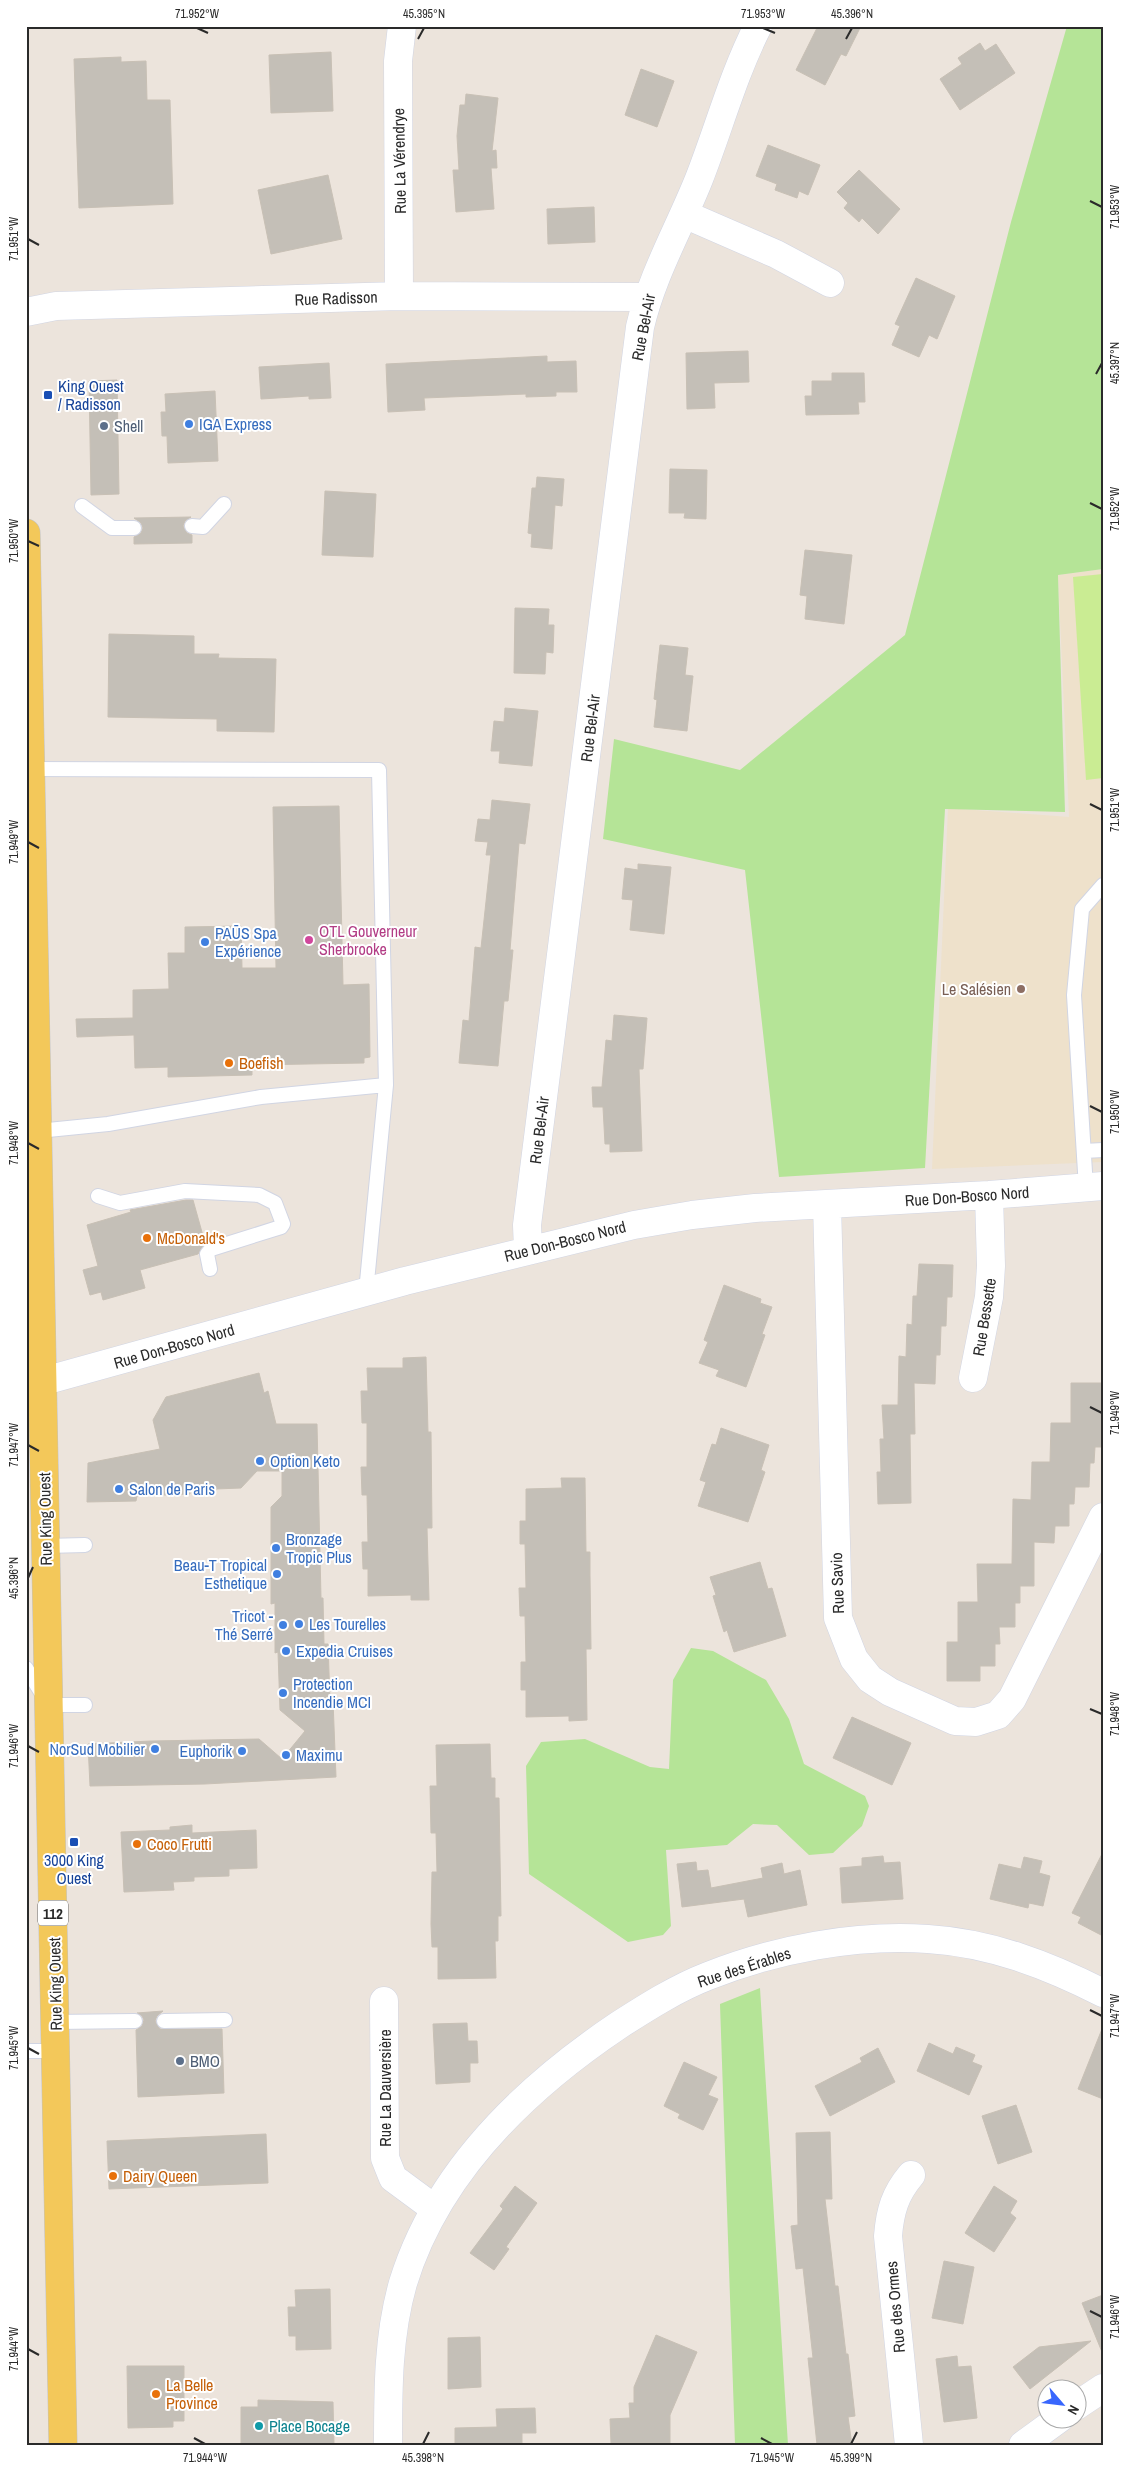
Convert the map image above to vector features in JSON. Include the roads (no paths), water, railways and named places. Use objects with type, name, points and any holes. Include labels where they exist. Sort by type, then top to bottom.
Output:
[{"type":"main road","name":"Rue King Ouest","points":[[26,534],[29,769],[38,1131],[35,1384],[46,1546],[63,2445]]},
{"type":"street","name":"Rue La Vérendrye","points":[[399,296],[398,61],[402,26]]},
{"type":"street","name":"Rue Bel-Air","points":[[528,1250],[527,1225],[640,328],[647,298],[684,214],[737,71],[758,26]]},
{"type":"street","points":[[684,214],[776,254],[830,283]]},
{"type":"street","name":"Rue Radisson","points":[[26,312],[56,306],[399,296],[647,298]]},
{"type":"street","name":"Rue Don-Bosco Nord","points":[[35,1384],[366,1292],[626,1226],[692,1215],[827,1204],[1094,1187]]},
{"type":"street","name":"Rue Bessette","points":[[973,1378],[989,1297],[991,1266],[989,1195]]},
{"type":"street","name":"Rue Savio","points":[[827,1204],[838,1618],[854,1659],[870,1679],[890,1692],[955,1721],[976,1722],[998,1715],[1012,1699],[1103,1517]]},
{"type":"street","name":"Rue des Érables","points":[[435,2209],[478,2148],[542,2083],[587,2047],[671,1994],[707,1976],[750,1962],[791,1951],[844,1943],[893,1938],[929,1939],[975,1945],[1014,1955],[1073,1978],[1103,1993]]},
{"type":"street","name":"Rue La Dauversière","points":[[384,2001],[385,2158],[393,2178],[435,2209]]},
{"type":"street","name":"Rue des Ormes","points":[[909,2445],[888,2236],[893,2203],[899,2189],[911,2175]]},
{"type":"street","points":[[388,2445],[390,2360],[393,2324],[404,2282],[417,2245],[435,2209]]},
{"type":"street","points":[[1086,2399],[1103,2388]]},
{"type":"street","points":[[1023,2445],[1046,2428]]},
{"type":"lane","points":[[192,526],[203,526],[224,504]]},
{"type":"lane","points":[[82,506],[112,528],[134,528]]},
{"type":"lane","points":[[29,769],[379,770],[386,1085],[366,1292]]},
{"type":"lane","points":[[1094,1187],[1084,1151],[1074,995],[1082,909],[1103,885]]},
{"type":"lane","points":[[38,1131],[108,1124],[260,1097],[386,1085]]},
{"type":"lane","points":[[1084,1151],[1103,1150]]},
{"type":"lane","points":[[98,1196],[120,1203],[185,1191],[259,1194],[275,1203],[282,1224],[281,1228],[211,1249],[207,1254],[210,1269]]},
{"type":"lane","points":[[46,1546],[85,1545]]},
{"type":"lane","points":[[26,1668],[49,1705],[85,1704]]},
{"type":"lane","points":[[164,2021],[225,2020]]},
{"type":"lane","points":[[55,2022],[135,2022]]},
{"type":"lane","points":[[26,2051],[56,2051]]},
{"type":"place","name":"King Ouest / Radisson","points":[[48,395]]},
{"type":"place","name":"IGA Express","points":[[189,424]]},
{"type":"place","name":"Shell","points":[[104,426]]},
{"type":"place","name":"OTL Gouverneur Sherbrooke","points":[[309,940]]},
{"type":"place","name":"PAŪS Spa Expérience","points":[[205,942]]},
{"type":"place","name":"Le Salésien","points":[[1021,989]]},
{"type":"place","name":"Boefish","points":[[229,1063]]},
{"type":"place","name":"McDonald's","points":[[147,1238]]},
{"type":"place","name":"Option Keto","points":[[260,1461]]},
{"type":"place","name":"Salon de Paris","points":[[119,1489]]},
{"type":"place","name":"Bronzage Tropic Plus","points":[[276,1548]]},
{"type":"place","name":"Beau-T Tropical Esthetique","points":[[277,1574]]},
{"type":"place","name":"Les Tourelles","points":[[299,1624]]},
{"type":"place","name":"Tricot - Thé Serré","points":[[283,1625]]},
{"type":"place","name":"Expedia Cruises","points":[[286,1651]]},
{"type":"place","name":"Protection Incendie MCI","points":[[283,1693]]},
{"type":"place","name":"NorSud Mobilier","points":[[155,1749]]},
{"type":"place","name":"Euphorik","points":[[242,1751]]},
{"type":"place","name":"Maximu","points":[[286,1755]]},
{"type":"place","name":"3000 King Ouest","points":[[74,1842]]},
{"type":"place","name":"Coco Frutti","points":[[137,1844]]},
{"type":"place","name":"BMO","points":[[180,2061]]},
{"type":"place","name":"Dairy Queen","points":[[113,2176]]},
{"type":"place","name":"La Belle Province","points":[[156,2394]]},
{"type":"place","name":"Place Bocage","points":[[259,2426]]}]
